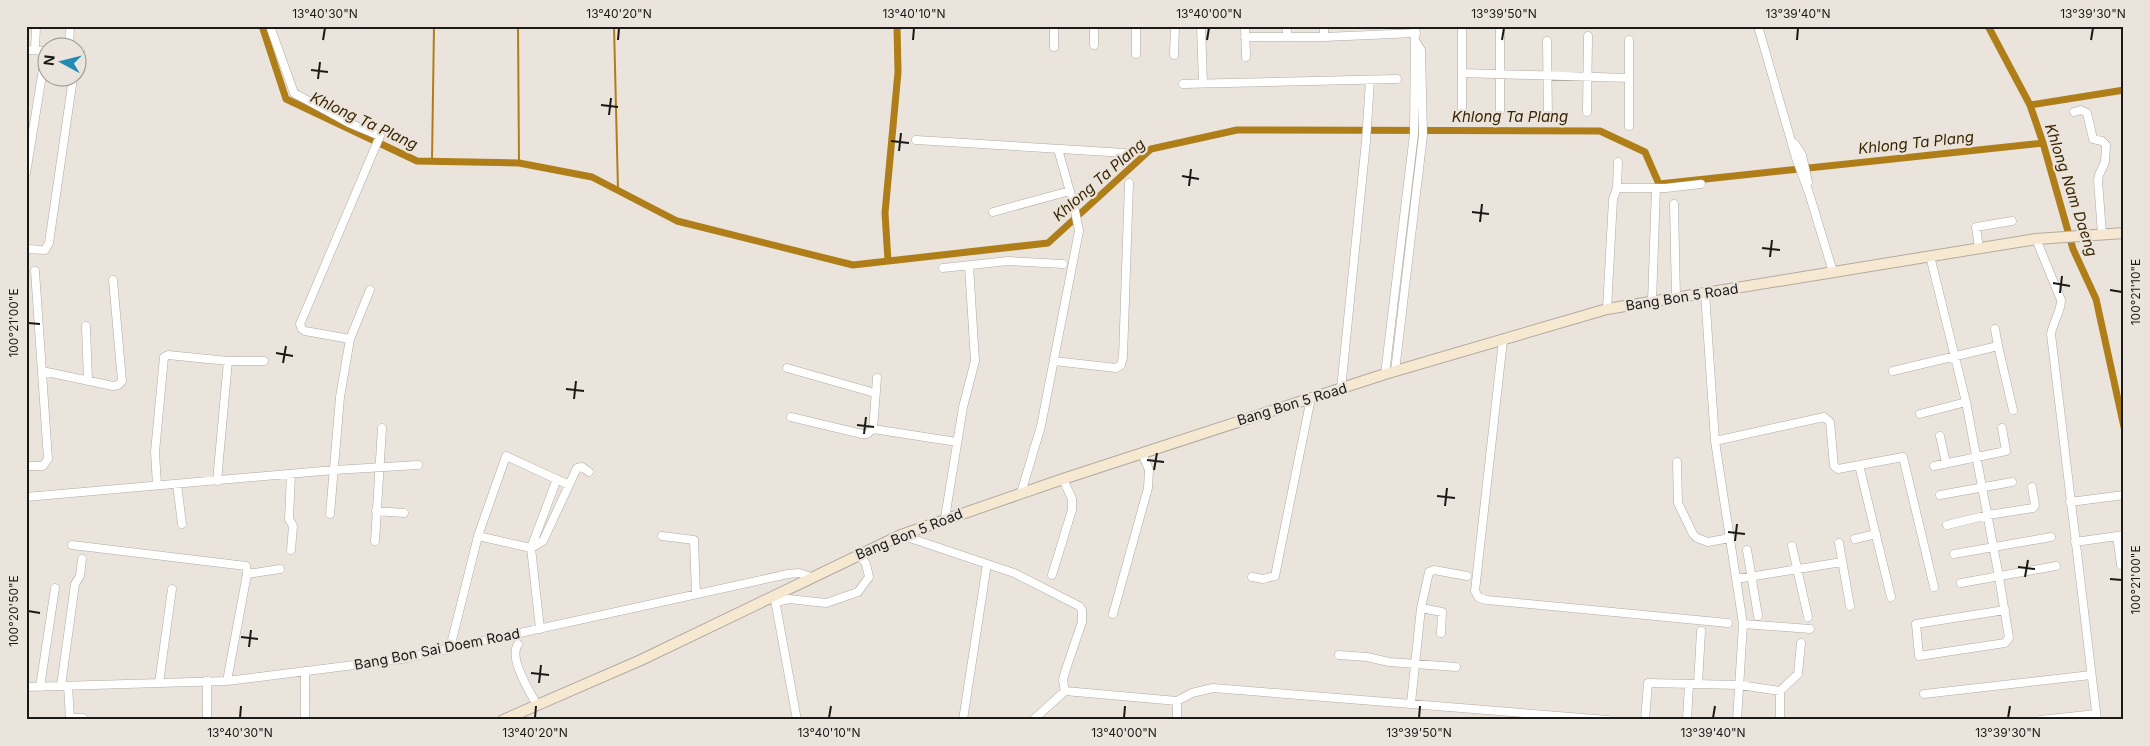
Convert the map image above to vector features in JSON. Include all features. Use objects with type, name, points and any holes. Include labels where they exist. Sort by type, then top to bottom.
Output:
[{"type":"main road","name":"Bang Bon 5 Road","points":[[503,720],[775,599],[811,577],[900,535],[1062,479],[1390,373],[1607,309],[2036,239],[2124,233]]},
{"type":"street","points":[[35,50],[36,26]]},
{"type":"street","points":[[270,26],[294,93],[349,123],[380,136],[300,324],[304,331],[350,339]]},
{"type":"street","points":[[1054,26],[1054,47]]},
{"type":"street","points":[[1094,26],[1094,45]]},
{"type":"street","points":[[1136,26],[1136,54]]},
{"type":"street","points":[[1174,55],[1175,26]]},
{"type":"street","points":[[1201,26],[1203,83]]},
{"type":"street","points":[[1245,26],[1246,57]]},
{"type":"street","points":[[1286,26],[1288,37]]},
{"type":"street","points":[[1324,26],[1324,38]]},
{"type":"street","points":[[1367,26],[1368,36]]},
{"type":"street","points":[[1462,26],[1462,109]]},
{"type":"street","points":[[1500,26],[1500,111]]},
{"type":"street","points":[[1758,26],[1833,272]]},
{"type":"street","points":[[1245,37],[1324,38],[1368,36],[1416,30],[1414,52],[1419,115],[1423,135],[1412,228],[1399,298]]},
{"type":"street","points":[[1587,112],[1588,36]]},
{"type":"street","points":[[1629,40],[1629,126]]},
{"type":"street","points":[[1547,41],[1548,119]]},
{"type":"street","points":[[26,50],[38,51]]},
{"type":"street","points":[[1462,73],[1629,78]]},
{"type":"street","points":[[1183,84],[1397,79]]},
{"type":"street","points":[[1341,389],[1366,141],[1370,80]]},
{"type":"street","points":[[26,173],[30,127],[39,88]]},
{"type":"street","points":[[26,249],[42,251],[45,250],[48,243],[71,88]]},
{"type":"street","points":[[2074,112],[2081,110],[2087,113],[2093,139],[2102,141],[2106,145],[2105,162],[2098,180],[2102,234]]},
{"type":"street","points":[[1390,373],[1399,298],[1403,227],[1414,134],[1419,115]]},
{"type":"street","points":[[916,140],[1125,153]]},
{"type":"street","points":[[1021,493],[1041,426],[1079,231],[1058,149]]},
{"type":"street","points":[[1412,152],[1421,153]]},
{"type":"street","points":[[1607,309],[1613,199],[1618,162]]},
{"type":"street","points":[[1054,361],[1116,368],[1121,365],[1124,357],[1129,183]]},
{"type":"street","points":[[1616,188],[1656,188],[1701,184]]},
{"type":"street","points":[[1652,302],[1656,188]]},
{"type":"street","points":[[992,212],[1070,191]]},
{"type":"street","points":[[1674,204],[1676,298]]},
{"type":"street","points":[[1979,248],[1976,227],[2012,221]]},
{"type":"street","points":[[1403,227],[1412,228]]},
{"type":"street","points":[[2036,239],[2060,300],[2061,309],[2052,325],[2051,334],[2096,717],[2040,720]]},
{"type":"street","points":[[1930,256],[1966,402],[1994,547],[2009,638],[2005,643],[1919,656],[1916,624],[2004,610]]},
{"type":"street","points":[[943,268],[1008,261],[1063,264]]},
{"type":"street","points":[[945,518],[967,388],[974,362],[969,266]]},
{"type":"street","points":[[26,466],[44,466],[48,459],[35,271]]},
{"type":"street","points":[[42,371],[113,386],[118,385],[122,381],[113,280]]},
{"type":"street","points":[[330,514],[340,397],[350,339],[370,290]]},
{"type":"street","points":[[1705,293],[1715,442],[1743,624],[1737,720]]},
{"type":"street","points":[[86,326],[88,381]]},
{"type":"street","points":[[1995,329],[2013,410]]},
{"type":"street","points":[[1503,340],[1471,576],[1479,598],[1728,623]]},
{"type":"street","points":[[1893,371],[1998,346]]},
{"type":"street","points":[[156,485],[155,452],[164,357],[168,355],[228,361],[264,361]]},
{"type":"street","points":[[217,481],[228,361]]},
{"type":"street","points":[[787,368],[875,393]]},
{"type":"street","points":[[873,429],[877,378]]},
{"type":"street","points":[[1252,577],[1275,576],[1311,398]]},
{"type":"street","points":[[1920,414],[1966,402]]},
{"type":"street","points":[[791,416],[862,434],[866,434],[873,429],[957,442]]},
{"type":"street","points":[[1715,442],[1824,417],[1830,422],[1834,466],[1838,469],[1904,458],[1934,587]]},
{"type":"street","points":[[375,541],[382,428]]},
{"type":"street","points":[[1934,466],[2006,451],[2002,428]]},
{"type":"street","points":[[1940,436],[1946,463]]},
{"type":"street","points":[[1113,614],[1148,488],[1149,470],[1142,453]]},
{"type":"street","points":[[450,648],[470,576],[478,536],[506,456],[569,484]]},
{"type":"street","points":[[1678,462],[1678,503],[1693,534],[1697,538],[1708,542],[1730,538]]},
{"type":"street","points":[[1859,465],[1891,597]]},
{"type":"street","points":[[26,498],[334,470],[418,466]]},
{"type":"street","points":[[478,536],[531,548],[543,542],[577,468],[582,467],[589,472]]},
{"type":"street","points":[[291,474],[289,519],[293,526],[291,550]]},
{"type":"street","points":[[540,629],[531,548],[557,479]]},
{"type":"street","points":[[1052,575],[1072,510],[1072,499],[1062,479]]},
{"type":"street","points":[[1940,495],[2012,482]]},
{"type":"street","points":[[177,484],[182,524]]},
{"type":"street","points":[[1946,525],[2033,508],[2035,505],[2032,487]]},
{"type":"street","points":[[2070,502],[2124,496]]},
{"type":"street","points":[[376,511],[404,513]]},
{"type":"street","points":[[1855,539],[1876,534]]},
{"type":"street","points":[[900,535],[987,564],[1030,581],[1079,606],[1082,610],[1082,622],[1070,652],[1063,680],[1065,691]]},
{"type":"street","points":[[662,536],[694,540],[696,594]]},
{"type":"street","points":[[2075,542],[2120,536],[2121,565]]},
{"type":"street","points":[[1954,554],[2051,537]]},
{"type":"street","points":[[1839,543],[1850,606]]},
{"type":"street","points":[[72,545],[243,565],[247,569],[247,574],[227,681]]},
{"type":"street","points":[[1792,546],[1808,617]]},
{"type":"street","points":[[1747,550],[1758,616]]},
{"type":"street","points":[[797,720],[775,599],[826,603],[858,592],[869,577],[866,564],[859,554]]},
{"type":"street","points":[[82,559],[80,576],[75,584],[64,686],[70,718],[83,718]]},
{"type":"street","points":[[1736,579],[1842,562]]},
{"type":"street","points":[[963,720],[987,564]]},
{"type":"street","points":[[1961,583],[2056,566]]},
{"type":"street","points":[[247,574],[280,569]]},
{"type":"street","points":[[1411,703],[1421,608],[1429,572],[1434,570],[1471,576]]},
{"type":"street","name":"Bang Bon Sai Doem Road","points":[[26,687],[227,681],[402,658],[788,574],[799,573],[811,577]]},
{"type":"street","points":[[40,687],[55,588]]},
{"type":"street","points":[[159,683],[172,589]]},
{"type":"street","points":[[1421,608],[1442,612],[1441,632]]},
{"type":"street","points":[[1743,624],[1810,629]]},
{"type":"street","points":[[1698,684],[1701,631]]},
{"type":"street","points":[[1780,720],[1780,690],[1798,674],[1801,643]]},
{"type":"street","points":[[518,644],[515,648],[516,660],[537,705]]},
{"type":"street","points":[[1339,655],[1456,667]]},
{"type":"street","points":[[305,671],[305,720]]},
{"type":"street","points":[[1924,694],[2091,675]]},
{"type":"street","points":[[206,682],[207,720]]},
{"type":"street","points":[[1645,720],[1648,683],[1740,685],[1780,690]]},
{"type":"street","points":[[1687,720],[1689,684]]},
{"type":"street","points":[[1033,720],[1065,691],[1174,701],[1192,693],[1213,688],[1608,720]]},
{"type":"street","points":[[1174,701],[1177,720]]},
{"type":"waterway","name":"Khlong Ta Plang","points":[[262,26],[286,99],[417,161],[519,163],[592,177],[677,221],[853,265],[1048,243],[1151,149],[1237,130],[1600,131],[1645,152],[1659,184],[2043,143]]},
{"type":"waterway","points":[[432,161],[434,26]]},
{"type":"waterway","points":[[518,26],[519,163]]},
{"type":"waterway","points":[[614,26],[618,190]]},
{"type":"waterway","points":[[888,261],[885,213],[898,72],[897,26]]},
{"type":"waterway","name":"Khlong Nam Daeng","points":[[1988,26],[2030,105],[2043,143],[2073,249],[2096,299],[2124,427]]},
{"type":"waterway","points":[[2030,105],[2124,90]]}]
